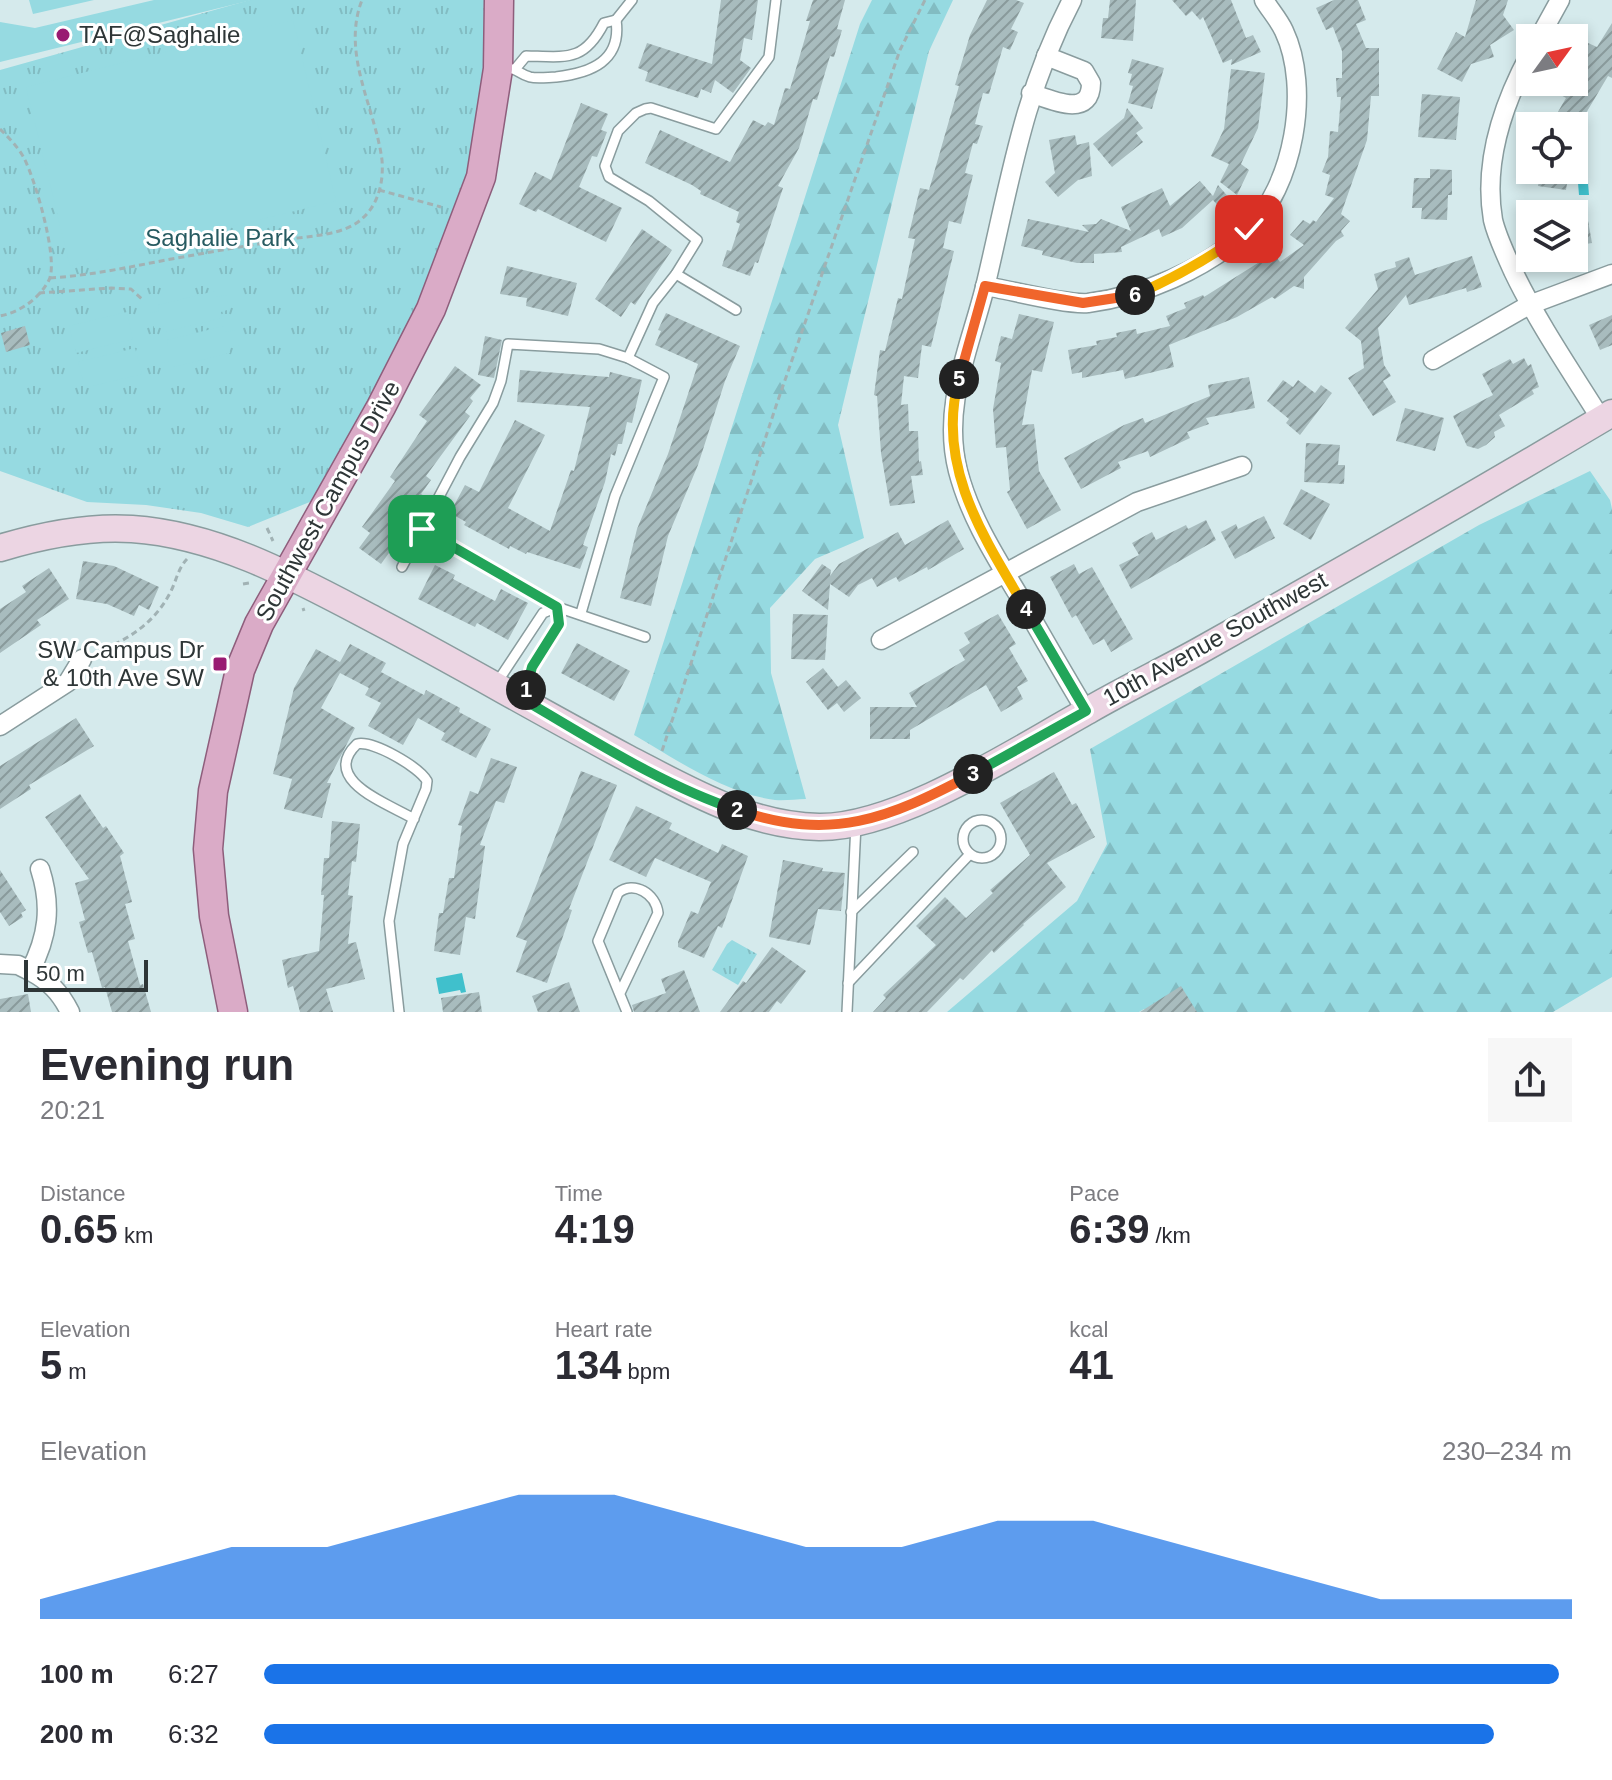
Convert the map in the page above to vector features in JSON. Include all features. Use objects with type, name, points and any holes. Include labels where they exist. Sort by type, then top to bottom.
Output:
[{"type":"main road","name":"Southwest Campus Drive","points":[[233,1012],[214,916],[208,849],[213,791],[240,670],[259,624],[381,407],[431,309],[481,177],[507,68],[499,0]]},
{"type":"street","points":[[1072,0],[1031,93],[985,286],[955,394],[951,434],[958,472],[980,532],[1086,711]]},
{"type":"street","points":[[985,286],[1083,303],[1135,295],[1182,274],[1249,229],[1279,185],[1291,149],[1297,104],[1293,60],[1284,31],[1264,0]]},
{"type":"street","points":[[1547,24],[1560,0]]},
{"type":"street","points":[[1031,93],[1071,106],[1089,96],[1091,83],[1084,71],[1046,56]]},
{"type":"street","points":[[1516,80],[1494,145],[1490,192],[1494,222],[1529,305],[1607,416]]},
{"type":"street","points":[[1433,360],[1529,305],[1612,274]]},
{"type":"street","name":"10th Avenue Southwest","points":[[0,548],[83,529],[134,529],[186,538],[220,548],[288,574],[709,800],[771,821],[820,827],[856,823],[947,788],[1198,652],[1607,416]]},
{"type":"street","points":[[881,640],[1137,502],[1242,466]]},
{"type":"street","points":[[0,726],[68,682],[82,659]]},
{"type":"street","points":[[30,971],[46,936],[47,891],[40,869]]},
{"type":"street","points":[[0,964],[18,965],[45,979],[61,995],[70,1012]]},
{"type":"lane","points":[[507,68],[526,56],[561,56],[584,51],[592,44],[604,23],[616,20],[632,0]]},
{"type":"lane","points":[[628,358],[653,303],[697,240],[649,201],[609,177],[605,166],[613,142],[636,113],[651,108],[716,129],[769,57],[776,0]]},
{"type":"lane","points":[[507,68],[530,77],[546,77],[576,75],[595,68],[613,49],[618,33],[616,20]]},
{"type":"lane","points":[[676,274],[736,310]]},
{"type":"lane","points":[[402,567],[460,457],[493,403],[508,344],[599,349],[628,358],[664,377],[615,496],[581,613]]},
{"type":"lane","points":[[422,529],[557,607],[645,637]]},
{"type":"lane","points":[[496,684],[543,613],[557,607]]},
{"type":"lane","points":[[526,701],[532,667],[559,624],[557,607]]},
{"type":"lane","points":[[399,1012],[389,921],[403,844],[414,819],[426,789],[424,775],[369,743],[357,744],[347,757],[346,767],[354,785],[414,819]]},
{"type":"lane","points":[[975,820],[992,822],[1001,837],[997,850],[985,858],[970,854],[962,842],[964,832],[975,820]]},
{"type":"lane","points":[[847,1012],[856,823]]},
{"type":"lane","points":[[851,912],[913,852]]},
{"type":"lane","points":[[848,983],[970,854]]},
{"type":"lane","points":[[620,993],[658,913],[648,894],[630,887],[618,893],[598,941],[627,1012]]},
{"type":"path","points":[[50,278],[82,276],[322,234],[352,226],[363,218],[374,206],[382,159],[359,71],[357,12],[362,0]]},
{"type":"path","points":[[662,752],[776,406],[900,50],[925,0]]},
{"type":"path","points":[[0,129],[18,149],[31,174],[51,255],[50,278],[39,293],[27,306],[0,316]]},
{"type":"path","points":[[379,190],[441,207]]},
{"type":"path","points":[[39,293],[131,289],[143,300]]},
{"type":"path","points":[[267,528],[273,541]]},
{"type":"path","points":[[82,659],[130,639],[153,618],[169,594],[183,562],[198,550],[220,548]]},
{"type":"path","points":[[243,584],[249,583]]},
{"type":"green space","points":[[29,0],[94,0],[33,14]]},
{"type":"green space","name":"TAF@Saghalie","points":[[154,0],[252,0],[0,62],[0,22],[35,28]]},
{"type":"green space","name":"Saghalie Park","points":[[250,0],[499,0],[481,177],[332,493],[248,527],[201,513],[146,505],[87,502],[0,471],[0,70]]},
{"type":"green space","points":[[872,0],[953,0],[929,51],[838,425],[864,538],[815,559],[770,608],[771,673],[806,799],[775,800],[719,783],[634,735],[860,24]]},
{"type":"green space","points":[[293,20],[336,201],[70,266],[26,87]]},
{"type":"green space","points":[[215,291],[217,297],[226,295],[230,309],[221,312],[222,318],[164,332],[163,326],[154,328],[150,313],[159,311],[158,305]]},
{"type":"green space","points":[[127,312],[133,339],[76,353],[69,326]]},
{"type":"green space","points":[[224,326],[226,332],[235,330],[239,345],[229,347],[230,353],[173,367],[171,361],[163,363],[159,349],[168,346],[167,340]]},
{"type":"green space","points":[[135,348],[142,374],[85,388],[78,362]]},
{"type":"green space","points":[[1590,471],[1610,500],[1612,509],[1612,977],[1553,1012],[1152,1012],[1144,1009],[1139,1012],[947,1012],[1077,901],[1107,844],[1090,749],[1479,525]]},
{"type":"green space","points":[[732,940],[757,954],[738,985],[712,970]]},
{"type":"shaded area","points":[[1588,182],[1589,195],[1579,195],[1578,184]]},
{"type":"shaded area","points":[[462,973],[466,992],[461,993],[460,990],[439,994],[436,978]]},
{"type":"building","points":[[721,0],[758,0],[752,40],[744,38],[740,60],[751,68],[733,93],[715,80],[711,93],[701,89],[698,98],[645,81],[648,72],[638,68],[647,43],[712,64]]},
{"type":"building","points":[[813,0],[845,0],[837,29],[842,30],[834,57],[830,56],[817,100],[813,99],[799,148],[778,186],[783,188],[758,263],[755,262],[750,276],[722,266],[740,224],[736,222],[739,212],[645,163],[660,130],[730,162],[753,120],[765,126],[768,122],[774,125],[785,88],[790,89]]},
{"type":"building","points":[[987,0],[1024,3],[1011,29],[1018,32],[1010,50],[1003,47],[989,94],[983,93],[975,124],[983,126],[977,144],[973,143],[965,173],[973,175],[961,224],[949,221],[943,248],[954,251],[931,347],[922,345],[918,378],[904,376],[901,405],[908,404],[909,431],[918,431],[919,462],[923,475],[911,476],[915,503],[890,506],[881,453],[877,396],[874,395],[880,350],[885,351],[898,298],[902,299],[915,239],[908,238],[920,188],[929,190],[959,86],[955,85],[970,35]]},
{"type":"building","points":[[1110,0],[1136,0],[1133,41],[1101,38],[1103,18],[1108,18]]},
{"type":"building","points":[[1172,0],[1231,0],[1246,38],[1253,35],[1261,52],[1231,65],[1232,59],[1223,63],[1203,17],[1200,20],[1192,11],[1186,16]]},
{"type":"building","points":[[1334,0],[1358,0],[1366,20],[1356,24],[1366,48],[1379,48],[1379,96],[1371,96],[1367,140],[1341,214],[1350,221],[1341,231],[1344,236],[1304,277],[1304,289],[1294,286],[1237,317],[1169,345],[1174,367],[1125,379],[1123,370],[1082,378],[1082,372],[1072,374],[1068,350],[1097,345],[1096,341],[1117,337],[1116,333],[1136,329],[1137,334],[1170,326],[1166,316],[1186,308],[1184,303],[1204,297],[1269,256],[1273,261],[1277,258],[1280,262],[1304,245],[1290,235],[1303,220],[1310,224],[1313,220],[1316,222],[1334,198],[1325,195],[1330,175],[1322,172],[1328,157],[1330,131],[1338,132],[1341,97],[1337,97],[1336,78],[1342,78],[1342,51],[1333,27],[1326,30],[1316,8]]},
{"type":"building","points":[[1476,0],[1508,0],[1503,15],[1514,30],[1490,45],[1494,57],[1471,64],[1462,82],[1437,69],[1456,32],[1465,37]]},
{"type":"building","points":[[1612,23],[1612,78],[1608,76],[1587,112],[1558,112],[1566,98],[1562,96],[1588,96],[1588,43],[1597,47]]},
{"type":"building","points":[[1132,59],[1164,68],[1152,109],[1128,103],[1133,86],[1129,85],[1132,74],[1128,73]]},
{"type":"building","points":[[1231,69],[1265,73],[1258,128],[1241,164],[1249,170],[1237,195],[1220,182],[1229,164],[1211,156],[1224,129]]},
{"type":"building","points":[[1422,94],[1460,97],[1456,140],[1418,137]]},
{"type":"building","points":[[581,103],[608,114],[601,130],[607,132],[597,157],[592,156],[579,187],[622,208],[606,242],[538,209],[536,212],[519,204],[535,172],[551,180]]},
{"type":"building","points":[[1127,108],[1143,128],[1136,133],[1143,142],[1112,167],[1093,144],[1124,118]]},
{"type":"building","points":[[1075,135],[1077,145],[1089,142],[1092,176],[1078,180],[1058,197],[1045,182],[1055,173],[1049,140]]},
{"type":"building","points":[[1430,169],[1452,170],[1452,195],[1448,195],[1447,220],[1421,219],[1422,208],[1412,208],[1414,178],[1430,178]]},
{"type":"building","points":[[1200,181],[1213,196],[1218,185],[1230,199],[1219,207],[1213,200],[1182,228],[1162,237],[1159,229],[1121,247],[1122,252],[1094,254],[1094,263],[1077,263],[1042,255],[1043,251],[1021,246],[1028,219],[1089,232],[1082,225],[1096,224],[1101,219],[1131,231],[1121,207],[1162,188],[1170,206]]},
{"type":"building","points":[[1538,184],[1567,184],[1566,190]]},
{"type":"building","points":[[1588,221],[1592,243],[1588,244]]},
{"type":"building","points":[[642,229],[672,250],[635,305],[631,302],[621,317],[595,299]]},
{"type":"building","points":[[1472,256],[1482,287],[1467,292],[1466,288],[1409,305],[1406,295],[1378,328],[1384,365],[1391,376],[1383,381],[1396,402],[1373,416],[1348,378],[1364,368],[1361,341],[1345,328],[1378,289],[1374,274],[1396,267],[1395,262],[1409,257],[1415,275]]},
{"type":"building","points":[[507,266],[577,283],[568,316],[526,306],[527,298],[500,294]]},
{"type":"building","points":[[666,313],[740,346],[725,381],[698,465],[668,536],[651,606],[620,598],[637,529],[668,454],[698,364],[655,345]]},
{"type":"building","points":[[1019,314],[1054,322],[1042,372],[1032,370],[1022,425],[1034,424],[1039,471],[1061,510],[1027,529],[1007,492],[1010,490],[1006,447],[996,448],[993,409],[1001,363],[995,361],[1001,336],[1012,339]]},
{"type":"building","points":[[1612,315],[1612,345],[1600,350],[1589,325]]},
{"type":"building","points":[[25,326],[30,345],[6,352],[1,333]]},
{"type":"building","points":[[485,336],[502,340],[494,378],[478,375]]},
{"type":"building","points":[[1524,358],[1528,366],[1531,364],[1539,387],[1532,390],[1534,394],[1499,415],[1505,426],[1494,432],[1495,437],[1486,445],[1478,449],[1467,446],[1453,416],[1493,395],[1482,374],[1510,359],[1513,364]]},
{"type":"building","points":[[455,366],[481,385],[470,398],[473,401],[465,412],[470,416],[426,476],[431,480],[421,494],[426,497],[381,564],[359,548],[370,533],[362,527],[395,481],[390,477],[427,421],[419,415]]},
{"type":"building","points":[[520,370],[609,377],[610,372],[642,380],[632,423],[627,422],[622,444],[618,444],[615,456],[611,454],[605,482],[583,545],[588,547],[580,569],[526,554],[510,546],[509,549],[464,525],[466,522],[450,513],[465,485],[479,492],[515,420],[545,435],[508,508],[550,531],[571,470],[574,471],[590,407],[517,402]]},
{"type":"building","points":[[1249,377],[1255,408],[1206,418],[1209,424],[1187,432],[1190,438],[1150,457],[1148,451],[1118,462],[1121,468],[1081,489],[1064,458],[1124,425],[1143,418],[1145,423],[1210,396],[1208,385]]},
{"type":"building","points":[[1283,380],[1293,387],[1298,380],[1315,393],[1321,385],[1332,393],[1300,435],[1286,423],[1289,419],[1267,401]]},
{"type":"building","points":[[1405,408],[1444,418],[1435,451],[1396,441]]},
{"type":"building","points":[[1306,443],[1340,445],[1338,465],[1345,465],[1344,484],[1304,482]]},
{"type":"building","points":[[1301,489],[1330,504],[1311,540],[1283,524]]},
{"type":"building","points":[[1264,516],[1275,538],[1235,559],[1221,532],[1236,524],[1238,529]]},
{"type":"building","points":[[948,520],[964,549],[928,570],[927,567],[899,582],[896,577],[877,587],[872,578],[858,585],[849,597],[830,584],[828,610],[802,591],[822,564],[831,570],[830,576],[839,564],[898,532],[905,545]]},
{"type":"building","points":[[1206,520],[1216,540],[1131,589],[1119,565],[1139,555],[1132,543],[1152,532],[1156,540],[1186,525],[1188,529]]},
{"type":"building","points":[[83,561],[114,566],[159,587],[149,610],[139,605],[134,616],[107,604],[76,599]]},
{"type":"building","points":[[1074,564],[1079,574],[1092,567],[1133,639],[1111,652],[1104,639],[1093,645],[1076,615],[1072,618],[1050,577]]},
{"type":"building","points":[[435,565],[455,575],[453,579],[495,601],[501,589],[528,603],[508,640],[477,623],[475,627],[418,599]]},
{"type":"building","points":[[49,568],[69,599],[37,620],[41,625],[0,653],[0,609],[26,592],[22,586]]},
{"type":"building","points":[[793,614],[828,615],[825,660],[791,659]]},
{"type":"building","points":[[998,614],[1016,644],[1009,648],[1028,681],[1017,687],[1023,699],[1001,712],[986,685],[910,730],[910,739],[870,739],[870,707],[917,707],[909,693],[965,660],[959,650],[970,643],[964,633]]},
{"type":"building","points":[[577,643],[630,671],[614,701],[561,673]]},
{"type":"building","points":[[350,644],[386,663],[381,672],[424,695],[426,690],[491,729],[476,758],[441,740],[445,733],[418,718],[403,745],[368,726],[381,703],[365,695],[369,688],[340,673],[321,708],[355,728],[327,783],[331,783],[322,818],[284,809],[292,779],[273,774],[294,688],[316,649],[340,662]]},
{"type":"building","points":[[823,668],[838,687],[846,680],[861,698],[844,712],[837,703],[828,710],[806,682]]},
{"type":"building","points":[[76,718],[94,746],[29,785],[31,789],[0,809],[0,766]]},
{"type":"building","points":[[491,758],[517,767],[504,803],[496,801],[480,845],[485,846],[475,919],[466,917],[460,955],[434,951],[439,913],[443,913],[449,878],[454,878],[462,826],[458,825],[470,791],[478,794]]},
{"type":"building","points":[[581,771],[617,785],[569,909],[572,910],[547,983],[516,972],[527,941],[516,937]]},
{"type":"building","points":[[1054,772],[1095,837],[1047,863],[1066,887],[994,953],[992,950],[963,980],[960,978],[927,1012],[873,1012],[886,998],[883,995],[936,945],[916,926],[945,897],[966,918],[993,893],[990,890],[1030,855],[1000,803]]},
{"type":"building","points":[[80,794],[124,853],[120,856],[132,902],[125,904],[135,939],[128,941],[151,1012],[112,1012],[92,952],[88,953],[79,922],[85,920],[75,883],[89,879],[45,817]]},
{"type":"building","points":[[636,806],[672,823],[669,829],[718,853],[722,844],[748,856],[722,928],[718,926],[704,958],[678,947],[678,942],[691,911],[698,914],[711,882],[655,858],[646,877],[609,860]]},
{"type":"building","points":[[332,821],[360,824],[348,895],[353,896],[348,944],[356,942],[365,979],[326,989],[333,1012],[300,1012],[293,986],[288,988],[282,960],[319,951],[324,858],[329,858]]},
{"type":"building","points":[[783,860],[823,868],[822,871],[845,873],[841,911],[818,909],[810,945],[769,937]]},
{"type":"building","points":[[0,870],[26,910],[21,913],[23,917],[9,926],[0,912]]},
{"type":"building","points":[[772,947],[806,971],[781,1004],[777,1001],[769,1012],[720,1012],[743,981],[746,983]]},
{"type":"building","points":[[684,970],[700,1012],[634,1012],[632,1005],[666,993],[661,979]]},
{"type":"building","points":[[569,982],[580,1012],[538,1012],[532,996]]},
{"type":"building","points":[[1181,986],[1197,1012],[1140,1012]]},
{"type":"building","points":[[479,992],[482,1012],[443,1012],[441,998]]},
{"type":"building","points":[[28,994],[31,1012],[0,1012],[0,999]]},
{"type":"place","name":"TAF@Saghalie","points":[[63,35]]},
{"type":"place","name":"SW Campus Dr & 10th Ave SW","points":[[220,664]]},
{"type":"route","points":[[422,529],[557,607],[559,624],[532,667],[526,701],[701,797],[771,821],[820,827],[856,823],[898,809],[947,788],[1086,711],[980,532],[958,472],[951,434],[955,394],[985,286],[1083,303],[1135,295],[1182,274],[1249,229]]}]
